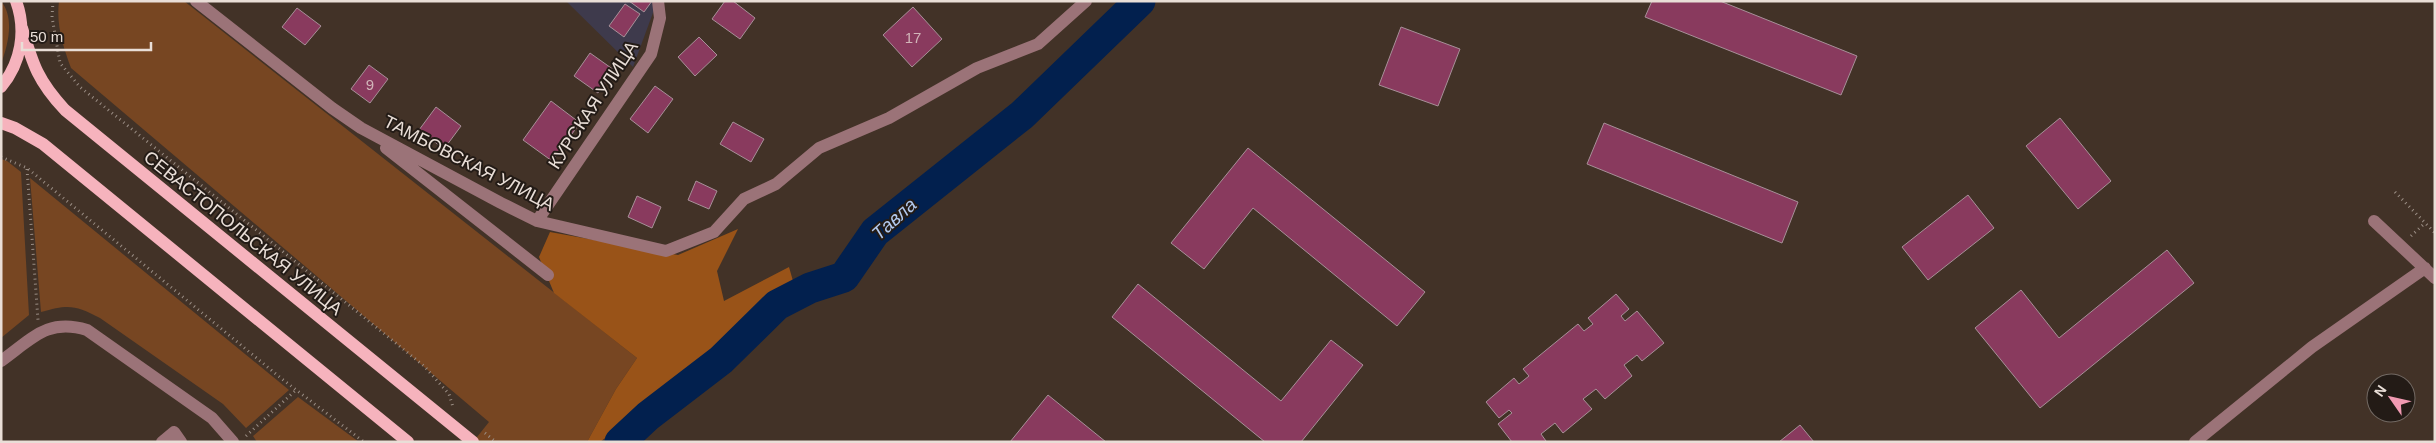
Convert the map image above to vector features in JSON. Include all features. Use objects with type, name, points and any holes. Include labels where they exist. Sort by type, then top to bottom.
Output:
[{"type":"main road","points":[[1,87],[14,68],[20,48],[22,28],[17,2]]},
{"type":"main road","name":"СЕВАСТОПОЛЬСКАЯ УЛИЦА","points":[[22,28],[35,71],[47,91],[65,110],[472,442]]},
{"type":"main road","points":[[1,123],[15,128],[43,144],[408,442]]},
{"type":"street","name":"ТАМБОВСКАЯ УЛИЦА","points":[[196,1],[332,108],[361,128],[537,221],[666,251],[714,232],[744,199],[776,184],[819,148],[888,118],[977,68],[1038,44],[1086,1]]},
{"type":"street","name":"КУРСКАЯ УЛИЦА","points":[[537,221],[651,54],[660,18],[658,1]]},
{"type":"street","points":[[361,128],[548,276]]},
{"type":"street","points":[[2374,221],[2435,278]]},
{"type":"street","points":[[2195,442],[2312,347],[2425,268]]},
{"type":"street","points":[[1,361],[50,328],[72,326],[87,330],[212,418],[233,442]]},
{"type":"street","points":[[162,442],[174,432],[181,442]]},
{"type":"path","points":[[54,1],[52,17],[60,63],[80,87],[424,366],[449,394],[452,406]]},
{"type":"path","points":[[1,157],[27,168],[296,390],[364,442]]},
{"type":"path","points":[[27,168],[38,319]]},
{"type":"path","points":[[2395,192],[2435,233]]},
{"type":"path","points":[[2401,245],[2425,223]]},
{"type":"path","points":[[245,436],[296,390]]},
{"type":"shaded area","points":[[1,1],[8,15],[9,32],[1,64]]},
{"type":"shaded area","points":[[59,1],[184,1],[637,358],[616,389],[587,442],[473,442],[489,422],[71,68],[59,27]]},
{"type":"shaded area","points":[[566,1],[653,1],[654,10],[633,67]]},
{"type":"shaded area","points":[[1,159],[7,161],[21,172],[29,315],[1,338]]},
{"type":"shaded area","points":[[30,178],[289,390],[246,428],[223,404],[100,318],[84,310],[72,307],[41,312]]},
{"type":"shaded area","points":[[738,229],[717,271],[724,301],[789,267],[793,281],[703,362],[600,442],[587,442],[616,389],[637,358],[554,293],[539,257],[550,232],[678,255]]},
{"type":"shaded area","points":[[298,397],[359,442],[257,442],[253,436]]},
{"type":"building","points":[[629,1],[652,1],[644,12]]},
{"type":"building","points":[[725,1],[733,1],[755,18],[740,39],[712,19]]},
{"type":"building","points":[[1652,1],[1720,1],[1857,56],[1841,95],[1645,17]]},
{"type":"building","points":[[625,4],[640,14],[624,37],[609,26]]},
{"type":"building","points":[[913,7],[942,39],[912,67],[883,35]]},
{"type":"building","points":[[297,8],[321,26],[305,45],[282,27]]},
{"type":"building","points":[[1401,27],[1460,49],[1438,106],[1379,85]]},
{"type":"building","points":[[699,37],[717,55],[695,76],[678,57]]},
{"type":"building","points":[[590,53],[614,70],[598,93],[574,76]]},
{"type":"building","points":[[369,65],[388,79],[370,103],[351,89]]},
{"type":"building","points":[[655,86],[673,99],[648,133],[630,119]]},
{"type":"building","points":[[551,101],[580,123],[552,161],[523,140]]},
{"type":"building","points":[[436,107],[461,126],[444,149],[419,130]]},
{"type":"building","points":[[2060,118],[2111,181],[2078,209],[2026,146]]},
{"type":"building","points":[[733,122],[764,139],[751,162],[720,144]]},
{"type":"building","points":[[1604,123],[1798,202],[1782,243],[1587,164]]},
{"type":"building","points":[[1248,148],[1425,292],[1397,326],[1253,208],[1204,269],[1171,243]]},
{"type":"building","points":[[696,181],[717,191],[709,209],[688,200]]},
{"type":"building","points":[[1968,195],[1994,228],[1928,280],[1902,247]]},
{"type":"building","points":[[637,196],[661,207],[652,228],[628,217]]},
{"type":"building","points":[[2167,250],[2194,283],[2040,408],[1975,328],[2021,290],[2059,338]]},
{"type":"building","points":[[1138,284],[1281,401],[1331,340],[1363,365],[1301,442],[1265,442],[1112,317]]},
{"type":"building","points":[[1616,294],[1629,309],[1621,316],[1625,321],[1637,311],[1664,343],[1642,361],[1637,355],[1624,365],[1632,376],[1605,399],[1596,389],[1583,399],[1592,409],[1563,433],[1555,423],[1541,434],[1545,442],[1512,442],[1498,424],[1512,413],[1509,410],[1499,418],[1486,402],[1514,378],[1519,384],[1529,376],[1523,369],[1578,324],[1584,331],[1593,324],[1588,318]]},
{"type":"building","points":[[1048,395],[1106,442],[1010,442]]},
{"type":"building","points":[[1800,425],[1814,442],[1779,442]]},
{"type":"waterway","name":"Тавла","points":[[620,442],[648,416],[721,360],[777,305],[810,288],[844,277],[875,232],[1022,115],[1140,1]]}]
